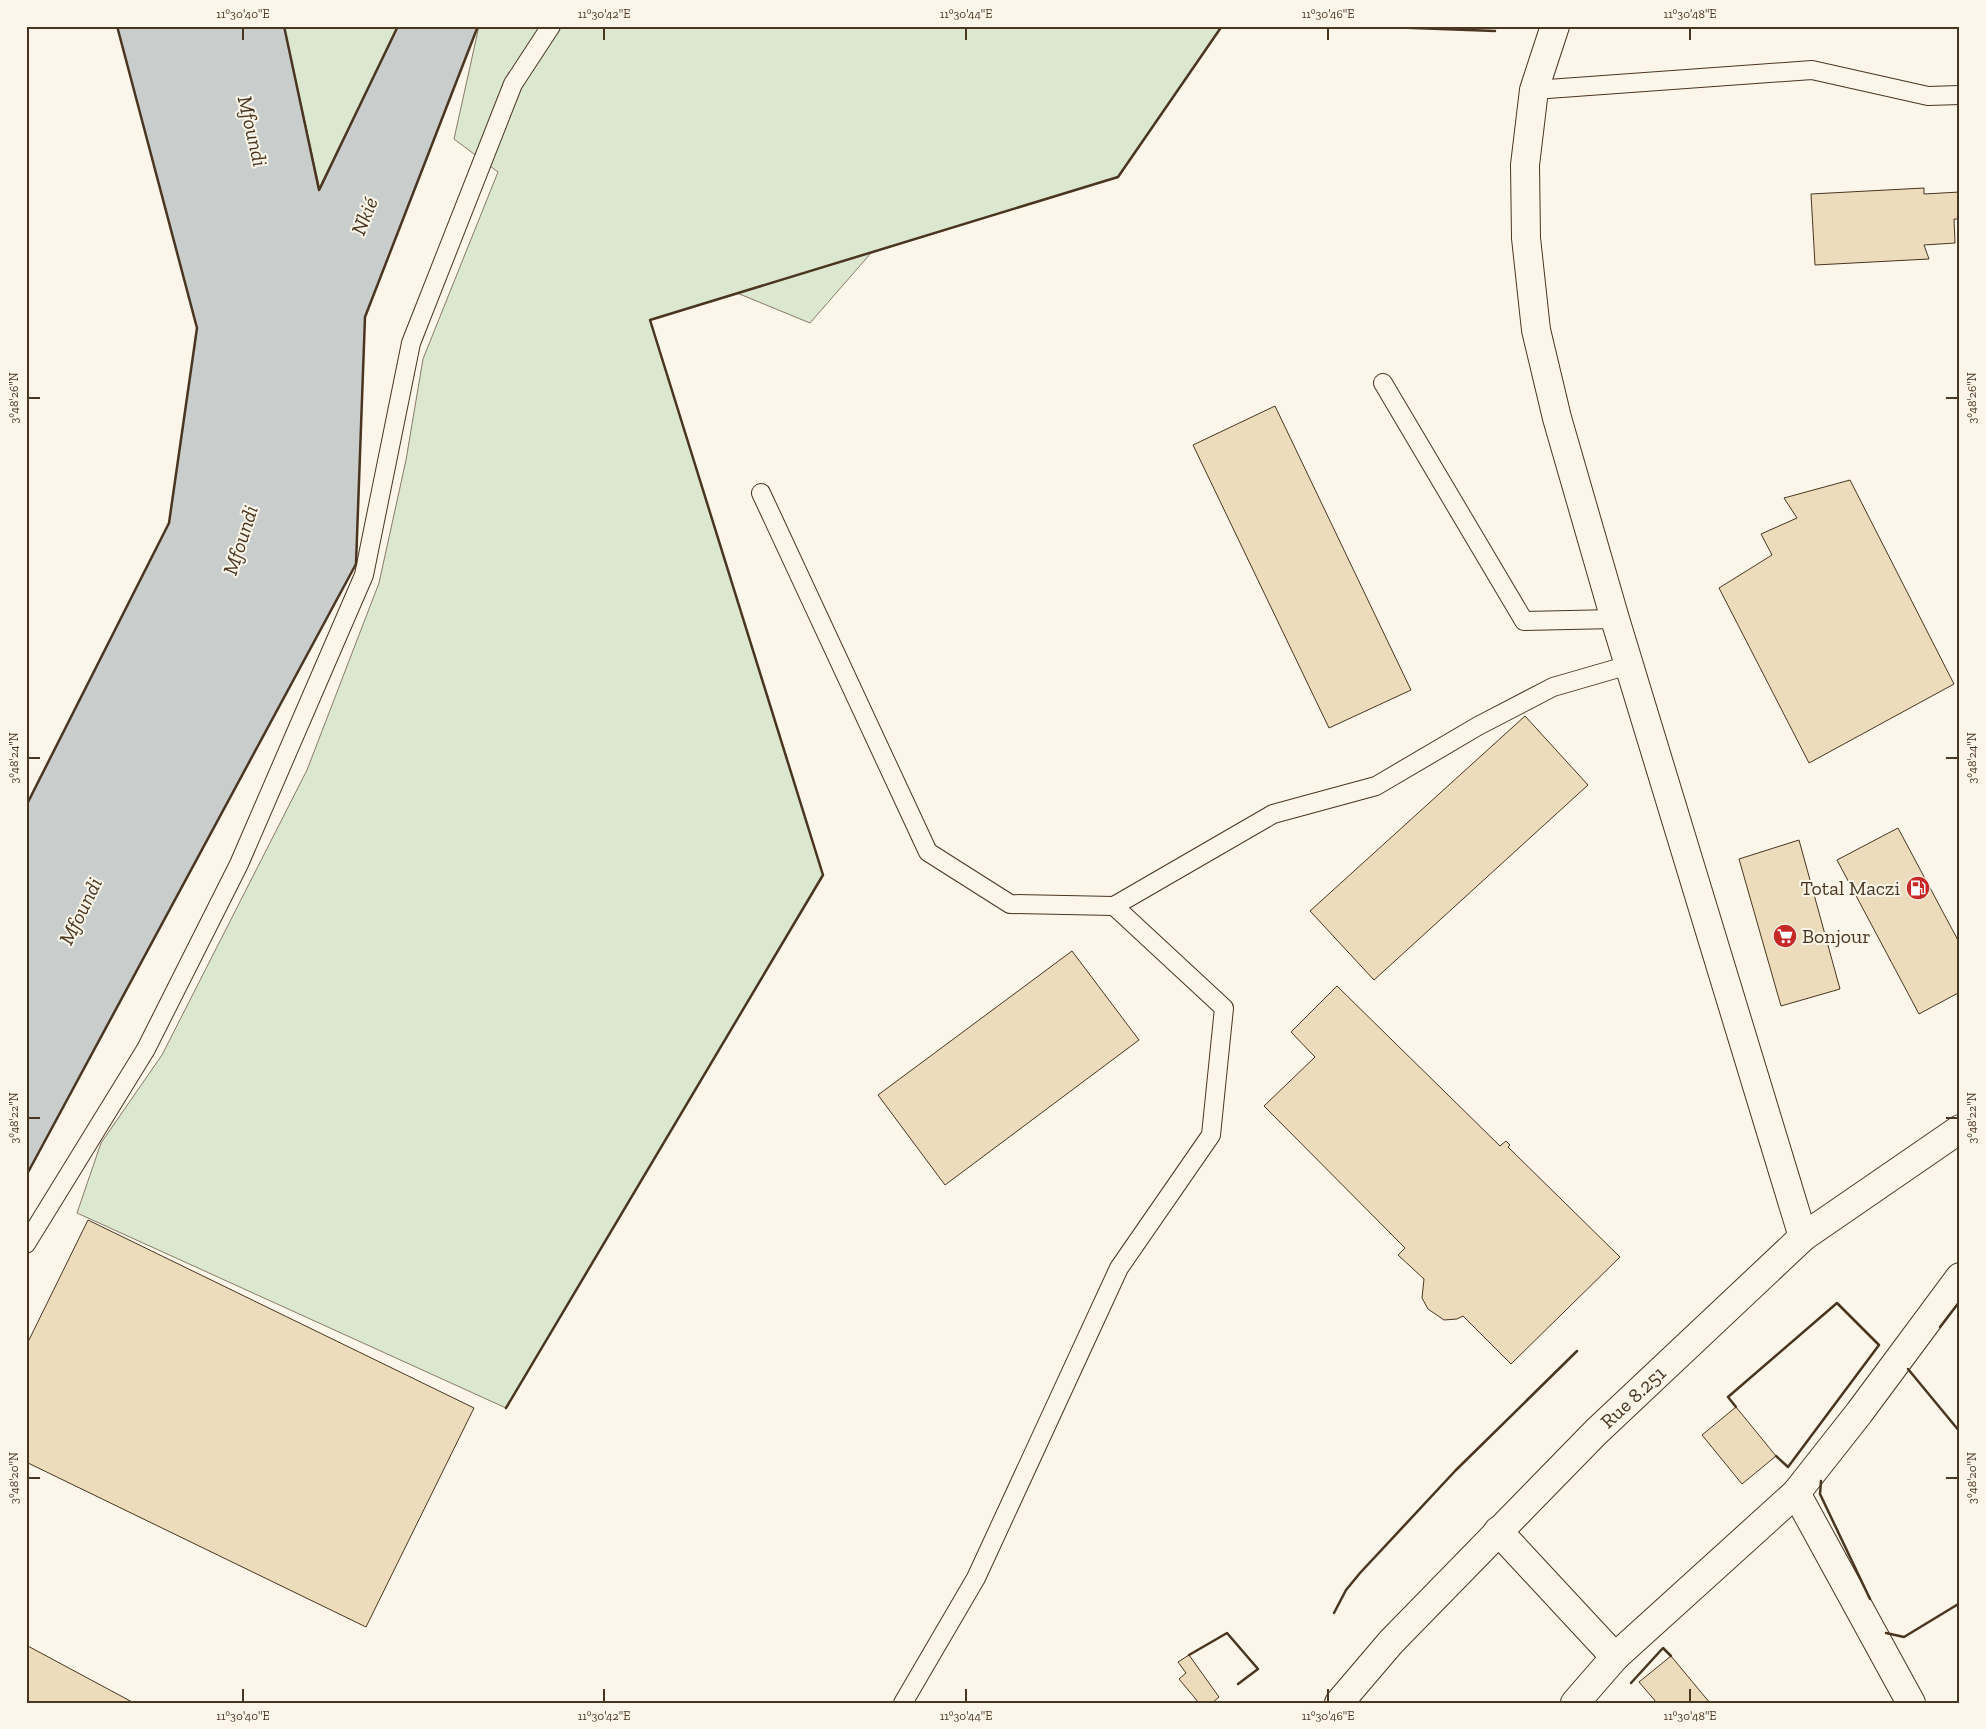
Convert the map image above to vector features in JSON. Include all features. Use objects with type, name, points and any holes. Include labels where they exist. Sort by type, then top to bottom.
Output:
[{"type":"main road","points":[[1555,26],[1534,90],[1525,165],[1526,238],[1536,330],[1557,418],[1615,619],[1803,1237]]},
{"type":"main road","name":"Rue 8.251","points":[[1339,1703],[1390,1642],[1596,1432],[1803,1237],[1960,1129]]},
{"type":"main road","points":[[1575,1703],[1615,1657],[1796,1493],[1859,1413],[1960,1278]]},
{"type":"main road","points":[[1796,1493],[1911,1703]]},
{"type":"main road","points":[[1498,1532],[1615,1657]]},
{"type":"lane","points":[[26,1244],[146,1048],[239,864],[364,575],[411,343],[513,84],[551,26]]},
{"type":"lane","points":[[1534,90],[1812,70],[1928,96],[1960,95]]},
{"type":"lane","points":[[1383,383],[1524,621],[1615,619]]},
{"type":"lane","points":[[761,493],[928,852],[1010,904],[1114,906],[1273,814],[1376,786],[1478,726],[1553,688],[1629,666]]},
{"type":"lane","points":[[903,1703],[976,1578],[1119,1268],[1212,1135],[1224,1008],[1114,906]]},
{"type":"green space","points":[[284,26],[398,26],[319,190]]},
{"type":"green space","points":[[479,26],[1222,26],[1118,177],[871,253],[810,323],[737,293],[650,320],[823,875],[506,1408],[77,1213],[101,1143],[162,1055],[307,770],[379,583],[406,460],[423,359],[498,172],[454,139]]},
{"type":"water","points":[[117,26],[284,26],[320,190],[398,26],[478,26],[365,317],[356,564],[26,1176],[26,806],[169,523],[197,328]]},
{"type":"building","points":[[1924,188],[1924,194],[1960,192],[1960,219],[1954,219],[1955,243],[1924,245],[1929,259],[1815,265],[1811,194]]},
{"type":"building","points":[[1275,406],[1411,690],[1329,728],[1193,445]]},
{"type":"building","points":[[1850,480],[1954,684],[1809,763],[1719,588],[1772,555],[1761,534],[1797,518],[1784,498]]},
{"type":"building","points":[[1525,716],[1588,785],[1374,980],[1310,911]]},
{"type":"building","points":[[1898,828],[1960,944],[1960,992],[1919,1014],[1837,860]]},
{"type":"building","points":[[1799,840],[1840,989],[1781,1006],[1739,859]]},
{"type":"building","points":[[1072,951],[1139,1040],[945,1185],[878,1095]]},
{"type":"building","points":[[1337,986],[1500,1146],[1506,1141],[1510,1145],[1508,1147],[1620,1257],[1511,1364],[1463,1316],[1457,1319],[1444,1320],[1428,1309],[1422,1298],[1424,1279],[1398,1255],[1405,1248],[1264,1106],[1315,1057],[1291,1032]]},
{"type":"building","points":[[88,1220],[474,1408],[366,1627],[26,1462],[26,1346]]},
{"type":"building","points":[[1736,1407],[1776,1456],[1742,1484],[1702,1435]]},
{"type":"building","points":[[26,1645],[134,1703],[26,1703]]},
{"type":"building","points":[[1189,1655],[1219,1697],[1212,1703],[1199,1703],[1179,1679],[1186,1673],[1178,1662]]},
{"type":"building","points":[[1671,1656],[1710,1703],[1657,1703],[1639,1682]]},
{"type":"wall","points":[[26,806],[169,523],[197,328],[117,26]]},
{"type":"wall","points":[[284,26],[319,190],[398,26]]},
{"type":"wall","points":[[26,1176],[356,564],[365,317],[478,26]]},
{"type":"wall","points":[[506,1408],[823,875],[650,320],[1118,177],[1222,26]]},
{"type":"wall","points":[[1359,26],[1495,31]]},
{"type":"wall","points":[[1940,1327],[1960,1301]]},
{"type":"wall","points":[[1736,1407],[1728,1397],[1837,1303],[1879,1345],[1788,1467],[1776,1456]]},
{"type":"wall","points":[[1334,1613],[1346,1590],[1360,1573],[1456,1470],[1577,1351]]},
{"type":"wall","points":[[1908,1369],[1960,1432]]},
{"type":"wall","points":[[1821,1481],[1820,1494],[1870,1599]]},
{"type":"wall","points":[[1886,1633],[1904,1637],[1960,1603]]},
{"type":"wall","points":[[1189,1655],[1227,1633],[1258,1669],[1238,1684]]},
{"type":"wall","points":[[1631,1683],[1663,1648],[1671,1656]]},
{"type":"place","name":"Total Maczi","points":[[1918,888]]},
{"type":"place","name":"Bonjour","points":[[1785,936]]},
{"type":"water label","name":"Mfoundi","points":[[253,131]]},
{"type":"water label","name":"Nkié","points":[[364,216]]},
{"type":"water label","name":"Mfoundi","points":[[240,540]]},
{"type":"water label","name":"Mfoundi","points":[[80,911]]}]
